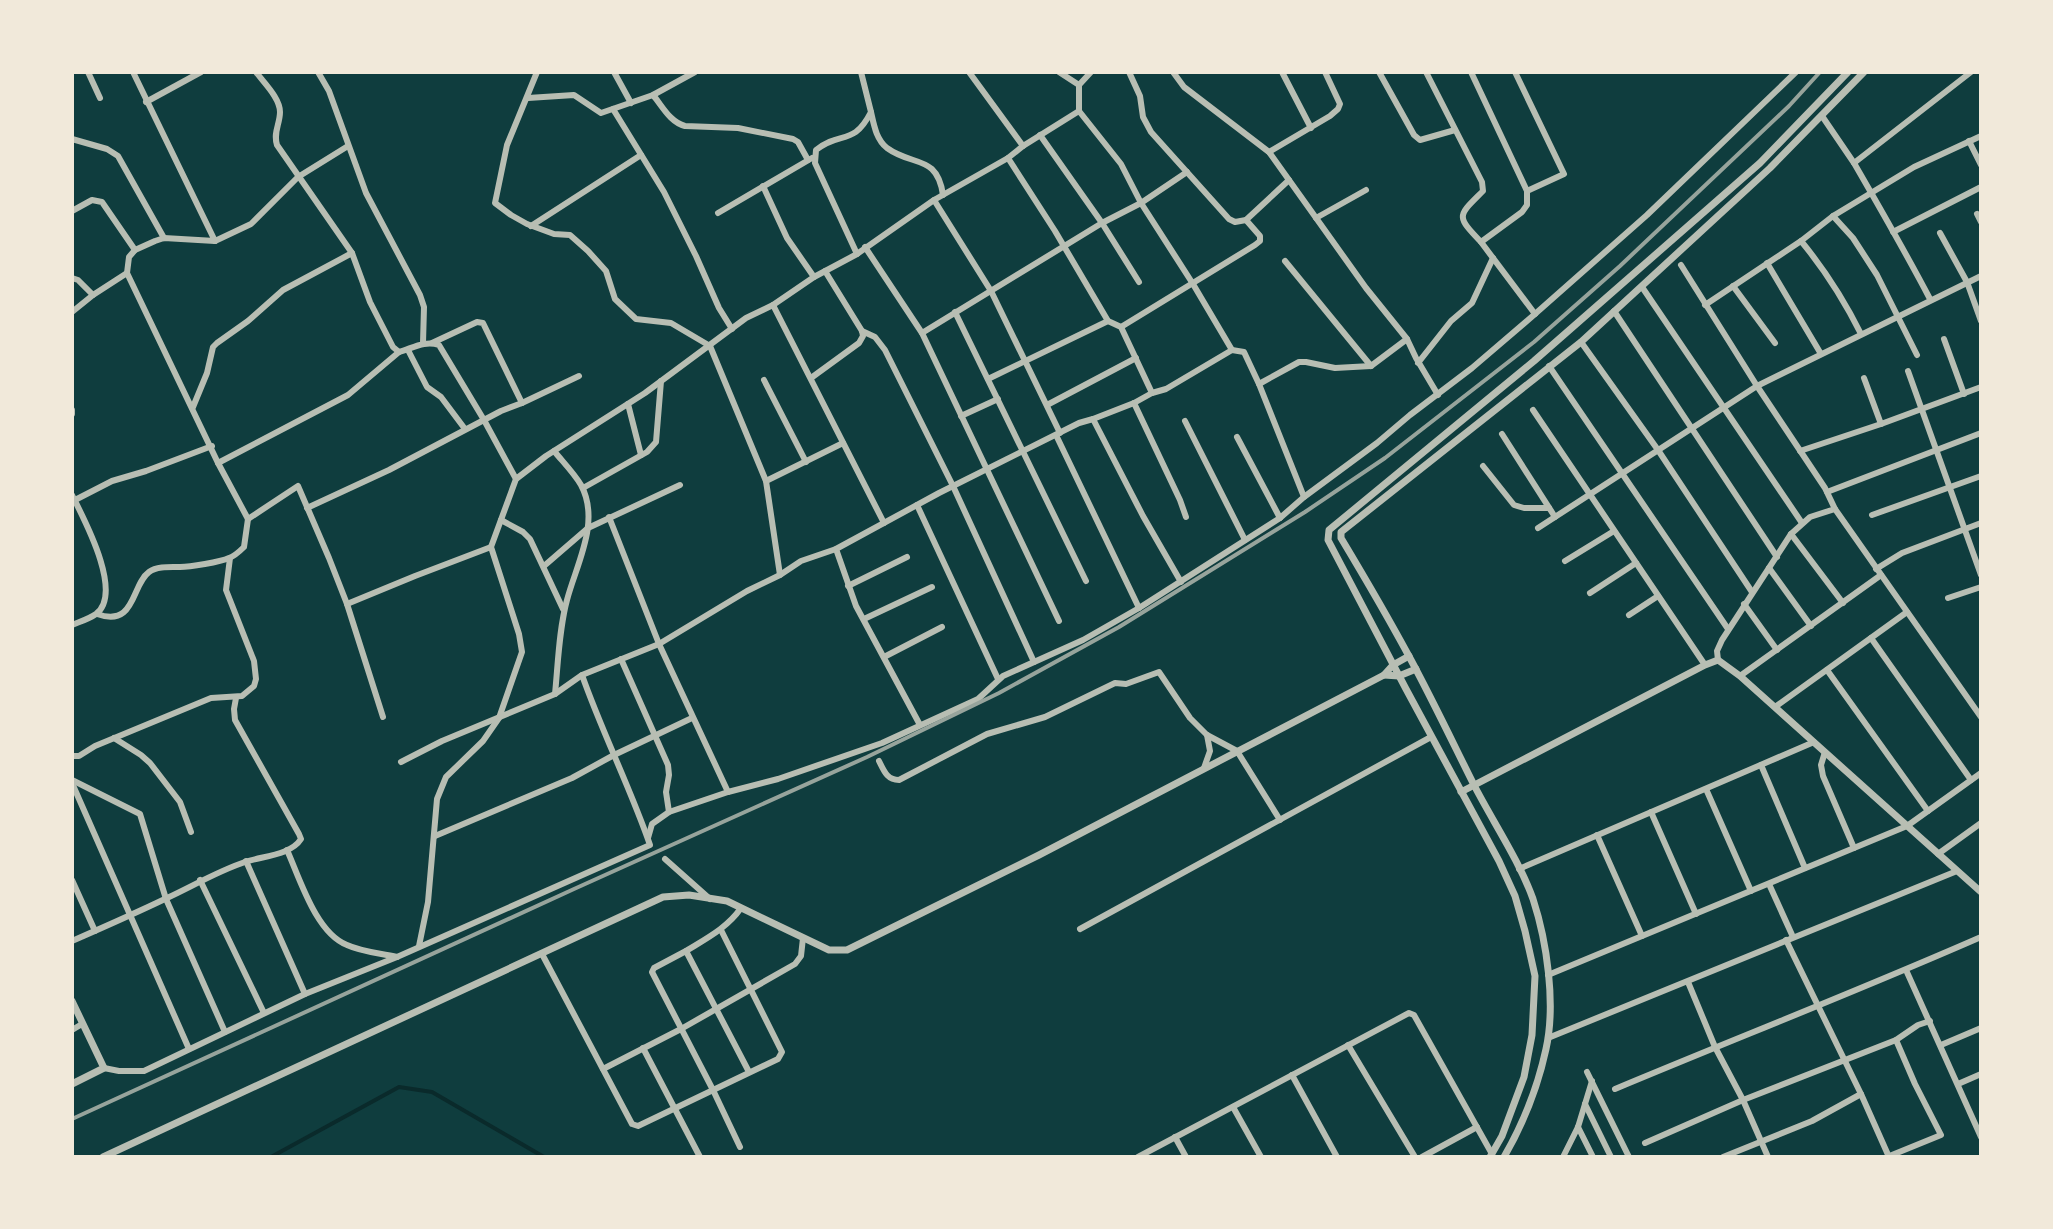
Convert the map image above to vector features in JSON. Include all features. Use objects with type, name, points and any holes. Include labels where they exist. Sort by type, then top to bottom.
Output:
[{"type":"street","points":[[88,72],[100,98]]},
{"type":"street","points":[[133,72],[215,241]]},
{"type":"street","points":[[181,72],[185,80]]},
{"type":"street","points":[[146,102],[201,72]]},
{"type":"street","points":[[256,72],[279,104],[281,114],[274,137],[277,145],[352,253],[370,302],[393,347],[399,352]]},
{"type":"street","points":[[318,72],[329,91],[366,193],[420,295],[424,307],[423,343]]},
{"type":"street","points":[[537,72],[507,145],[495,203],[531,226],[554,234],[570,235],[606,271],[615,299],[636,319],[671,323],[710,346],[766,481],[780,575]]},
{"type":"street","points":[[614,72],[631,103]]},
{"type":"street","points":[[528,98],[574,95],[601,113],[653,95],[695,72]]},
{"type":"street","points":[[861,72],[874,128],[882,143],[888,149],[931,167],[941,182],[943,195]]},
{"type":"street","points":[[969,72],[1023,146]]},
{"type":"street","points":[[1059,72],[1079,85]]},
{"type":"street","points":[[1091,72],[1079,85],[1079,111],[1121,164],[1141,203],[1232,350]]},
{"type":"street","points":[[1129,72],[1151,132],[1229,219],[1235,222],[1246,220],[1289,180]]},
{"type":"street","points":[[1173,72],[1184,87],[1269,152],[1366,288],[1407,339],[1438,395]]},
{"type":"street","points":[[1282,72],[1311,128]]},
{"type":"street","points":[[1269,152],[1338,109],[1340,104],[1325,72]]},
{"type":"street","points":[[1379,72],[1414,135],[1420,140],[1455,130]]},
{"type":"street","points":[[1426,72],[1482,182],[1483,191],[1464,211],[1464,224],[1535,314]]},
{"type":"street","points":[[1471,72],[1527,191],[1527,205],[1522,212],[1481,242]]},
{"type":"street","points":[[1515,72],[1564,174],[1527,191]]},
{"type":"street","points":[[648,838],[652,824],[669,812],[873,749],[978,699],[998,679],[1083,640],[1280,518],[1472,368],[1535,314],[1647,215],[1796,72]]},
{"type":"street","points":[[1492,1156],[1524,1077],[1532,1035],[1535,976],[1530,950],[1515,896],[1499,861],[1328,540],[1329,530],[1534,361],[1760,163],[1848,72]]},
{"type":"street","points":[[1341,538],[1343,529],[1581,342],[1770,168],[1864,72]]},
{"type":"street","points":[[1854,163],[1971,72]]},
{"type":"street","points":[[653,95],[678,124],[738,128],[793,139],[808,160]]},
{"type":"street","points":[[613,109],[664,192],[732,329]]},
{"type":"street","points":[[419,946],[428,902],[437,799],[446,777],[483,741],[499,718],[522,652],[491,547],[516,479],[661,381],[746,318],[857,254],[934,200],[1008,158],[1079,111]]},
{"type":"street","points":[[857,254],[815,163],[816,150],[826,142],[851,136],[863,128],[871,112]]},
{"type":"street","points":[[1822,116],[1854,163],[1930,299]]},
{"type":"street","points":[[1040,135],[1139,282]]},
{"type":"street","points":[[1705,305],[1833,216],[1914,167],[1981,136]]},
{"type":"street","points":[[72,139],[107,149],[118,156],[164,238]]},
{"type":"street","points":[[1969,141],[1981,165]]},
{"type":"street","points":[[72,625],[97,614],[106,617],[124,611],[133,603],[144,577],[156,568],[182,567],[230,558],[244,547],[248,519],[127,273],[129,257],[135,250],[164,238],[215,241],[251,224],[298,177],[348,146]]},
{"type":"street","points":[[531,226],[641,155]]},
{"type":"street","points":[[718,213],[816,156]]},
{"type":"street","points":[[1008,158],[1108,321],[1121,327],[1152,393]]},
{"type":"street","points":[[922,333],[1102,223],[1141,203],[1187,172]]},
{"type":"street","points":[[763,186],[787,238],[814,277]]},
{"type":"street","points":[[1893,232],[1981,187]]},
{"type":"street","points":[[1316,218],[1366,190]]},
{"type":"street","points":[[72,211],[92,200],[102,202],[135,250]]},
{"type":"street","points":[[934,200],[991,291],[1047,405],[1139,608]]},
{"type":"street","points":[[1977,214],[1981,222]]},
{"type":"street","points":[[1833,216],[1853,238],[1877,275],[1917,355]]},
{"type":"street","points":[[1121,327],[1260,241],[1260,236],[1246,220]]},
{"type":"street","points":[[1940,233],[1967,282],[1981,321]]},
{"type":"street","points":[[1801,241],[1840,293],[1861,334]]},
{"type":"street","points":[[865,247],[922,333],[1059,621]]},
{"type":"street","points":[[193,407],[217,343],[283,290],[352,253]]},
{"type":"street","points":[[1418,363],[1451,321],[1472,303],[1493,258]]},
{"type":"street","points":[[1285,261],[1371,366]]},
{"type":"street","points":[[1767,263],[1821,354]]},
{"type":"street","points":[[1681,265],[1835,509],[1980,713]]},
{"type":"street","points":[[811,378],[859,343],[863,336],[825,271]]},
{"type":"street","points":[[72,312],[127,273]]},
{"type":"street","points":[[1538,528],[1757,386],[1981,276]]},
{"type":"street","points":[[72,278],[93,295]]},
{"type":"street","points":[[1733,286],[1775,343]]},
{"type":"street","points":[[1642,287],[1802,523]]},
{"type":"street","points":[[773,305],[884,523]]},
{"type":"street","points":[[1614,311],[1777,557]]},
{"type":"street","points":[[955,312],[1086,581]]},
{"type":"street","points":[[988,379],[1108,321]]},
{"type":"street","points":[[432,343],[477,322],[483,323],[522,403]]},
{"type":"street","points":[[862,331],[875,337],[885,350],[953,486],[1034,662]]},
{"type":"street","points":[[1259,384],[1299,362],[1335,368],[1371,366],[1407,339]]},
{"type":"street","points":[[1944,339],[1964,394]]},
{"type":"street","points":[[1581,342],[1658,450],[1752,592]]},
{"type":"street","points":[[218,463],[348,395],[399,352],[432,343],[439,345],[516,479]]},
{"type":"street","points":[[408,350],[427,387],[441,397],[465,429]]},
{"type":"street","points":[[401,762],[442,741],[555,694],[582,675],[659,644],[801,561],[836,549],[1058,434],[1166,389],[1232,350],[1244,352],[1304,497]]},
{"type":"street","points":[[1047,405],[1136,358]]},
{"type":"street","points":[[1549,366],[1728,629]]},
{"type":"street","points":[[1908,371],[1981,575]]},
{"type":"street","points":[[307,508],[579,376]]},
{"type":"street","points":[[1864,378],[1881,424]]},
{"type":"street","points":[[764,380],[806,462]]},
{"type":"street","points":[[583,488],[641,455],[656,442],[661,381]]},
{"type":"street","points":[[1800,451],[1981,387]]},
{"type":"street","points":[[961,416],[998,399]]},
{"type":"street","points":[[1134,403],[1186,517]]},
{"type":"street","points":[[628,404],[641,455]]},
{"type":"street","points":[[1533,410],[1705,665]]},
{"type":"street","points":[[1093,419],[1181,582]]},
{"type":"street","points":[[1185,421],[1245,540]]},
{"type":"street","points":[[1827,492],[1981,433]]},
{"type":"street","points":[[1502,434],[1555,517]]},
{"type":"street","points":[[1237,437],[1280,518]]},
{"type":"street","points":[[766,481],[843,443]]},
{"type":"street","points":[[97,614],[104,598],[106,580],[100,556],[73,498],[212,446]]},
{"type":"street","points":[[554,451],[583,488],[588,528],[564,611],[555,694]]},
{"type":"street","points":[[1483,466],[1514,505],[1549,508]]},
{"type":"street","points":[[1872,515],[1981,476]]},
{"type":"street","points":[[544,566],[588,528],[680,485]]},
{"type":"street","points":[[248,519],[298,486],[347,604],[383,717]]},
{"type":"street","points":[[917,505],[998,679]]},
{"type":"street","points":[[1835,509],[1810,517],[1791,534],[1728,629],[1717,651],[1718,660],[1740,676],[1980,889]]},
{"type":"street","points":[[609,517],[659,644],[728,792]]},
{"type":"street","points":[[501,520],[530,539],[564,611]]},
{"type":"street","points":[[1740,676],[1843,603],[1902,553],[1981,523]]},
{"type":"street","points":[[1329,530],[1341,538],[1409,656],[1532,897],[1548,975],[1550,1016],[1547,1048],[1517,1134],[1504,1157]]},
{"type":"street","points":[[1565,561],[1614,531]]},
{"type":"street","points":[[1791,534],[1843,603]]},
{"type":"street","points":[[347,604],[491,547]]},
{"type":"street","points":[[836,549],[856,606],[920,725]]},
{"type":"street","points":[[848,586],[907,557]]},
{"type":"street","points":[[72,756],[79,756],[95,746],[211,698],[242,696],[254,686],[254,661],[226,590],[230,558]]},
{"type":"street","points":[[1590,593],[1636,563]]},
{"type":"street","points":[[1769,568],[1811,626]]},
{"type":"street","points":[[864,619],[932,587]]},
{"type":"street","points":[[1948,598],[1981,587]]},
{"type":"street","points":[[1629,615],[1658,596]]},
{"type":"street","points":[[1744,604],[1777,650]]},
{"type":"street","points":[[1775,707],[1907,612]]},
{"type":"street","points":[[884,657],[942,627]]},
{"type":"street","points":[[1871,638],[1971,780]]},
{"type":"street","points":[[103,1157],[663,897],[689,895],[727,901],[829,950],[847,950],[1039,855],[1384,675],[1393,665],[1409,656]]},
{"type":"street","points":[[621,659],[669,770],[666,792],[669,812]]},
{"type":"street","points":[[1461,792],[1718,660]]},
{"type":"street","points":[[1384,675],[1399,676],[1416,669]]},
{"type":"street","points":[[1827,670],[1928,811]]},
{"type":"street","points":[[879,761],[886,775],[899,780],[987,734],[1045,717],[1115,683],[1126,684],[1159,672],[1190,718],[1207,735],[1237,751],[1280,820]]},
{"type":"street","points":[[72,1084],[104,1068],[144,1071],[305,994],[397,957],[650,845],[582,675]]},
{"type":"street","points":[[72,941],[166,899],[200,880],[298,844],[301,839],[299,834],[235,720],[236,698]]},
{"type":"street","points":[[435,836],[572,778],[692,718]]},
{"type":"street","points":[[1204,768],[1210,751],[1207,735]]},
{"type":"street","points":[[1080,929],[1431,737]]},
{"type":"street","points":[[114,738],[150,763],[180,802],[191,832]]},
{"type":"street","points":[[1519,869],[1814,742]]},
{"type":"street","points":[[1825,752],[1821,765],[1823,776],[1854,848]]},
{"type":"street","points":[[1761,765],[1805,868]]},
{"type":"street","points":[[1548,975],[1907,826],[1981,773]]},
{"type":"street","points":[[72,782],[140,814],[166,899],[225,1032]]},
{"type":"street","points":[[72,782],[189,1049]]},
{"type":"street","points":[[1706,789],[1751,891]]},
{"type":"street","points":[[1651,812],[1696,914]]},
{"type":"street","points":[[1938,854],[1981,823]]},
{"type":"street","points":[[1597,835],[1642,936]]},
{"type":"street","points":[[287,850],[313,908],[330,933],[345,945],[397,957]]},
{"type":"street","points":[[665,859],[710,899]]},
{"type":"street","points":[[246,861],[305,994]]},
{"type":"street","points":[[1548,1038],[1957,871]]},
{"type":"street","points":[[72,880],[95,931]]},
{"type":"street","points":[[200,880],[264,1013]]},
{"type":"street","points":[[1769,884],[1816,1005],[1861,1094],[1888,1157],[1941,1135],[1896,1040]]},
{"type":"street","points":[[740,1147],[652,972],[721,930],[732,922],[741,908]]},
{"type":"street","points":[[542,954],[634,1126],[638,1126],[778,1059],[782,1052],[721,930]]},
{"type":"street","points":[[1615,1089],[1981,937]]},
{"type":"street","points":[[603,1069],[681,1029],[799,960],[803,938]]},
{"type":"street","points":[[1530,950],[1544,948]]},
{"type":"street","points":[[686,951],[749,1072]]},
{"type":"street","points":[[1906,970],[1978,1121],[1981,1137]]},
{"type":"street","points":[[1688,982],[1715,1047],[1768,1157]]},
{"type":"street","points":[[72,1001],[104,1068]]},
{"type":"street","points":[[1138,1157],[1412,1013],[1492,1156]]},
{"type":"street","points":[[1645,1143],[1743,1100],[1896,1040],[1930,1021]]},
{"type":"street","points":[[72,1030],[82,1024]]},
{"type":"street","points":[[1941,1045],[1981,1028]]},
{"type":"street","points":[[1348,1045],[1415,1157]]},
{"type":"street","points":[[643,1048],[700,1157]]},
{"type":"street","points":[[1587,1072],[1629,1157]]},
{"type":"street","points":[[1958,1084],[1981,1074]]},
{"type":"street","points":[[1292,1075],[1337,1157]]},
{"type":"street","points":[[1563,1157],[1578,1127],[1592,1081]]},
{"type":"street","points":[[1723,1157],[1812,1121],[1861,1094]]},
{"type":"street","points":[[1585,1104],[1611,1157]]},
{"type":"street","points":[[1233,1107],[1261,1157]]},
{"type":"street","points":[[1422,1157],[1477,1127]]},
{"type":"street","points":[[1578,1127],[1593,1157]]},
{"type":"street","points":[[1175,1137],[1186,1157]]},
{"type":"waterway","points":[[271,1157],[399,1087],[432,1092],[544,1157]]},
{"type":"railway","points":[[72,1119],[867,757],[999,693],[1119,627],[1305,512],[1385,458],[1534,342],[1620,266],[1789,106],[1820,72]]}]
